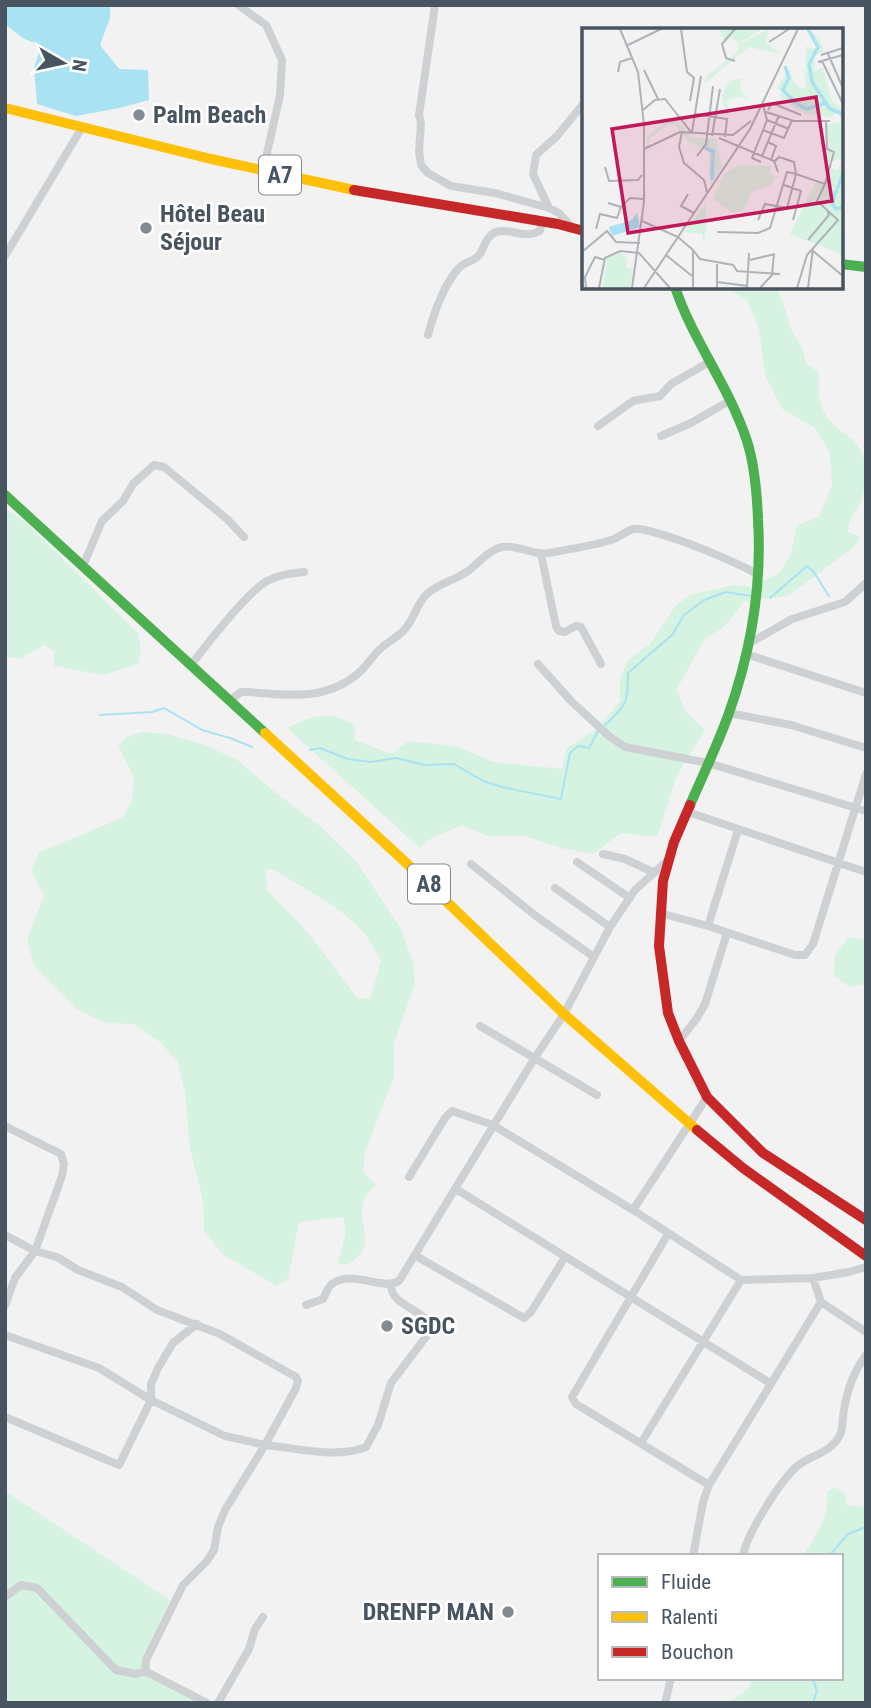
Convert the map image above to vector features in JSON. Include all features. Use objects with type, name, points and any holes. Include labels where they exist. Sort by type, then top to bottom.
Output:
[{"type":"main road","name":"A7","points":[[5,108],[81,129],[358,191],[582,228]]},
{"type":"main road","points":[[843,257],[866,260]]},
{"type":"main road","points":[[843,264],[866,267]]},
{"type":"main road","points":[[676,289],[681,305],[731,400],[747,442],[756,484],[759,575],[747,649],[729,713],[668,860],[663,881],[660,913],[663,985],[668,1013],[707,1097],[763,1153],[866,1220]]},
{"type":"main road","name":"A8","points":[[5,495],[471,923],[564,1014],[690,1125],[790,1204],[866,1256]]},
{"type":"street","points":[[238,5],[266,24],[282,60],[281,96],[263,171]]},
{"type":"street","points":[[435,5],[419,115],[421,166],[451,186],[495,192],[549,208],[559,213],[564,224]]},
{"type":"street","points":[[549,208],[533,174],[533,164],[537,155],[582,105]]},
{"type":"street","points":[[5,256],[81,129]]},
{"type":"street","points":[[428,335],[437,307],[457,270],[480,254],[488,238],[495,232],[525,236],[534,234],[540,231],[542,222]]},
{"type":"street","points":[[598,426],[633,401],[660,396],[676,380],[712,361]]},
{"type":"street","points":[[661,436],[691,423],[731,400]]},
{"type":"street","points":[[83,566],[102,521],[123,501],[133,484],[154,465],[164,467],[227,519],[244,537]]},
{"type":"street","points":[[229,701],[241,692],[297,695],[318,694],[335,688],[362,670],[380,649],[404,632],[416,607],[434,588],[457,578],[502,547],[514,547],[541,554],[612,540],[631,529],[638,529],[743,566],[759,575]]},
{"type":"street","points":[[541,554],[556,626],[559,631],[565,632],[576,626],[581,627],[601,664]]},
{"type":"street","points":[[190,666],[265,582],[287,574],[304,572]]},
{"type":"street","points":[[747,649],[792,620],[845,602],[866,583]]},
{"type":"street","points":[[747,649],[866,693]]},
{"type":"street","points":[[538,664],[572,701],[610,737],[625,747],[708,763],[866,811]]},
{"type":"street","points":[[729,713],[791,725],[866,748]]},
{"type":"street","points":[[660,913],[795,955],[805,955],[813,944],[866,774]]},
{"type":"street","points":[[688,812],[866,872]]},
{"type":"street","points":[[708,926],[738,830]]},
{"type":"street","points":[[603,854],[625,859],[653,872]]},
{"type":"street","points":[[306,1305],[323,1299],[330,1285],[340,1281],[357,1279],[391,1284],[399,1281],[564,1014],[610,927],[629,898],[668,860]]},
{"type":"street","points":[[577,862],[629,898]]},
{"type":"street","points":[[471,864],[536,916],[594,957]]},
{"type":"street","points":[[555,888],[610,927]]},
{"type":"street","points":[[679,1041],[705,1004],[727,933]]},
{"type":"street","points":[[480,1026],[597,1095]]},
{"type":"street","points":[[633,1210],[707,1097]]},
{"type":"street","points":[[408,1177],[444,1118],[452,1111],[493,1125],[633,1210],[741,1280],[813,1278],[866,1267]]},
{"type":"street","points":[[5,1126],[61,1154],[64,1164],[35,1251],[15,1278],[5,1306]]},
{"type":"street","points":[[456,1189],[770,1383]]},
{"type":"street","points":[[668,1234],[572,1396],[576,1404],[709,1486]]},
{"type":"street","points":[[5,1235],[35,1251],[57,1257],[122,1287],[157,1310],[220,1334],[296,1377],[298,1381],[265,1445],[225,1510],[218,1527],[214,1550],[183,1586],[157,1643],[146,1660],[145,1671]]},
{"type":"street","points":[[416,1256],[524,1318],[531,1312],[565,1257]]},
{"type":"street","points":[[813,1278],[821,1302],[866,1332]]},
{"type":"street","points":[[642,1443],[741,1280]]},
{"type":"street","points":[[5,1335],[99,1368],[151,1400],[225,1436],[265,1445],[335,1452],[356,1451],[366,1447],[378,1425],[391,1383],[428,1334],[430,1326],[428,1320],[397,1300],[391,1292],[391,1284]]},
{"type":"street","points":[[693,1554],[703,1502],[709,1486],[821,1302]]},
{"type":"street","points":[[5,1417],[119,1465],[145,1407],[151,1400],[151,1384],[173,1343],[197,1324]]},
{"type":"street","points":[[744,1554],[750,1532],[779,1487],[797,1466],[821,1453],[839,1437],[847,1394],[866,1355]]},
{"type":"street","points":[[5,1597],[22,1585],[37,1588],[116,1670],[136,1674],[145,1671],[207,1703]]},
{"type":"street","points":[[218,1703],[249,1649],[262,1617]]},
{"type":"street","points":[[665,1703],[671,1680]]},
{"type":"green space","points":[[728,289],[777,289],[806,363],[819,373],[819,393],[824,413],[861,450],[866,469],[865,486],[848,532],[860,536],[855,546],[788,596],[745,601],[725,626],[704,640],[677,689],[684,709],[705,730],[677,775],[657,837],[621,833],[593,854],[561,848],[524,836],[487,836],[462,825],[428,840],[420,848],[287,728],[313,717],[336,717],[355,725],[355,740],[392,754],[408,741],[459,747],[493,762],[562,769],[567,748],[595,730],[620,702],[620,679],[627,661],[650,644],[674,608],[689,595],[734,585],[752,587],[779,573],[791,554],[797,525],[819,517],[832,485],[830,453],[815,428],[782,409],[765,375],[759,329],[747,300]]},
{"type":"green space","points":[[5,508],[25,522],[138,633],[141,651],[138,664],[103,675],[54,666],[54,651],[44,645],[20,659],[5,657]]},
{"type":"green space","points":[[141,732],[168,734],[236,759],[321,827],[356,861],[401,929],[413,962],[415,984],[394,1043],[394,1076],[365,1152],[363,1171],[376,1185],[363,1204],[365,1243],[363,1250],[347,1265],[338,1264],[346,1232],[343,1217],[299,1222],[288,1279],[277,1286],[223,1255],[204,1230],[203,1201],[190,1149],[185,1092],[178,1062],[160,1042],[134,1024],[106,1023],[78,1010],[34,966],[27,940],[44,895],[31,871],[39,852],[122,818],[132,801],[134,778],[118,746],[126,738]],"holes":[[[268,869],[275,870],[336,908],[349,918],[372,944],[381,961],[370,999],[357,998],[310,935],[267,890],[266,873]]]},
{"type":"green space","points":[[849,937],[866,940],[866,984],[849,987],[834,975],[835,955]]},
{"type":"green space","points":[[835,1487],[844,1493],[847,1505],[866,1507],[866,1703],[730,1703],[748,1688],[751,1680],[843,1680],[843,1554],[803,1554],[824,1517],[827,1492]]},
{"type":"green space","points":[[5,1491],[170,1600],[148,1650],[151,1671],[205,1703],[5,1703]]},
{"type":"water","points":[[5,5],[110,5],[110,18],[100,45],[119,69],[148,70],[149,100],[76,116],[37,104],[34,68],[41,46],[23,38],[6,25]]},
{"type":"waterway","points":[[770,598],[807,566],[829,596]]},
{"type":"waterway","points":[[605,725],[625,702],[628,673],[672,635],[684,615],[704,600],[726,592],[751,596]]},
{"type":"waterway","points":[[100,715],[152,712],[164,708],[202,730],[252,747]]},
{"type":"waterway","points":[[310,750],[320,748],[348,759],[371,762],[396,758],[425,765],[454,764],[483,781],[561,799],[570,753],[578,746],[589,748],[598,731]]},
{"type":"waterway","points":[[831,1554],[848,1534],[866,1527]]},
{"type":"waterway","points":[[812,1680],[817,1691],[813,1703]]},
{"type":"traffic: fast","points":[[843,264],[866,267]]},
{"type":"traffic: fast","points":[[676,289],[691,326],[731,401],[747,441],[755,480],[759,544],[753,618],[737,690],[725,725],[690,805]]},
{"type":"traffic: fast","points":[[5,495],[265,733]]},
{"type":"traffic: slow","points":[[5,108],[211,159],[354,190]]},
{"type":"traffic: slow","points":[[265,733],[564,1014],[697,1130]]},
{"type":"traffic: jam","points":[[354,190],[558,224],[582,230]]},
{"type":"traffic: jam","points":[[690,805],[674,842],[663,881],[659,946],[668,1013],[679,1041],[707,1097],[763,1153],[866,1220]]},
{"type":"traffic: jam","points":[[697,1130],[743,1168],[866,1256]]},
{"type":"place","name":"Palm Beach","points":[[139,115]]},
{"type":"place","name":"Hôtel Beau Séjour","points":[[146,228]]},
{"type":"place","name":"SGDC","points":[[387,1326]]},
{"type":"place","name":"DRENFP MAN","points":[[508,1612]]}]
